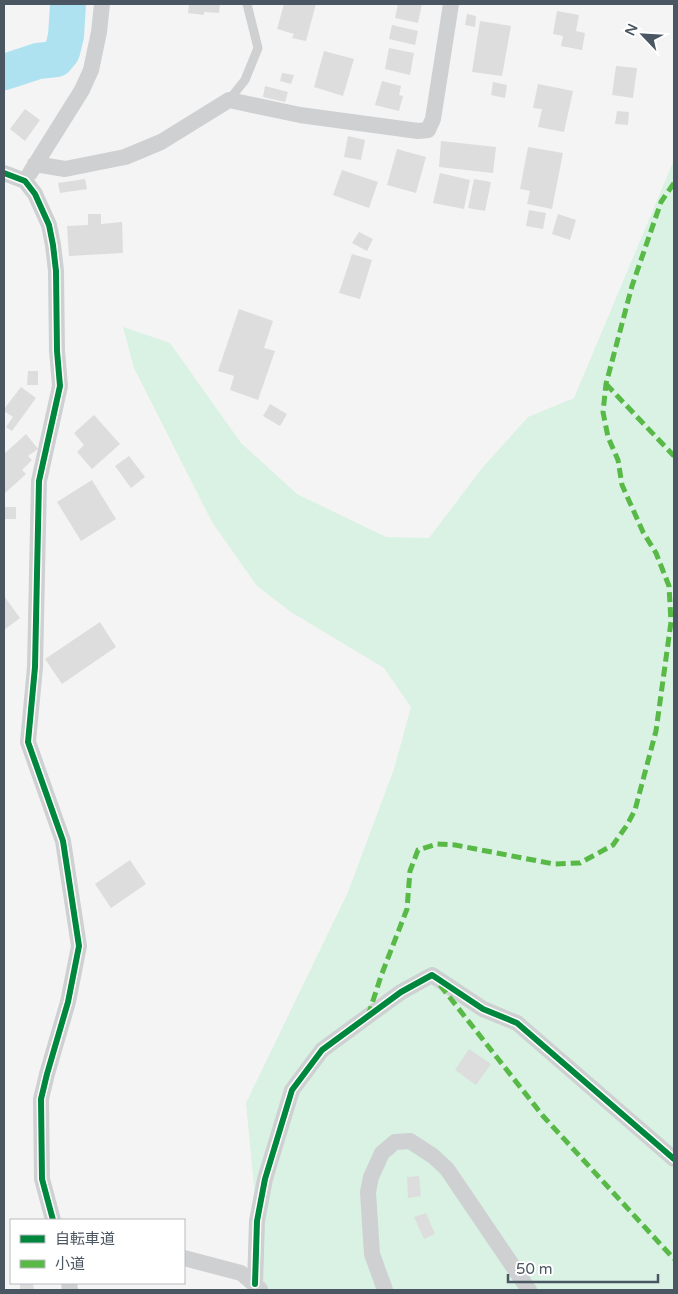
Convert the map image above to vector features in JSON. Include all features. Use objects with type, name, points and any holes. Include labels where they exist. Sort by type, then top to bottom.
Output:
[{"type":"street","points":[[24,181],[82,90],[91,70],[99,32],[102,4]]},
{"type":"street","points":[[35,164],[65,169],[125,157],[161,142],[229,100],[300,115],[418,131],[428,130],[433,119],[451,4]]},
{"type":"street","points":[[4,173],[24,181],[35,194],[49,225],[56,270],[56,351],[60,386],[39,481],[35,667],[28,742],[62,841],[79,946],[68,1002],[46,1074],[41,1099],[42,1179],[54,1219]]},
{"type":"street","points":[[258,1287],[257,1221],[265,1178],[292,1090],[322,1050],[401,992],[432,975],[483,1009],[517,1023],[674,1159]]},
{"type":"street","points":[[385,1290],[372,1254],[368,1192],[371,1177],[382,1153],[395,1142],[410,1141],[448,1169],[529,1290]]},
{"type":"street","points":[[185,1258],[241,1273],[258,1287]]},
{"type":"lane","points":[[229,100],[245,80],[258,48],[247,4]]},
{"type":"green space","points":[[674,160],[674,1290],[264,1290],[246,1103],[348,892],[394,769],[411,707],[384,668],[291,612],[257,586],[212,522],[134,368],[123,327],[170,343],[241,443],[297,494],[386,537],[429,538],[483,467],[528,417],[574,398]]},
{"type":"building","points":[[189,4],[220,4],[219,13],[204,12],[204,15],[188,13]]},
{"type":"building","points":[[284,4],[316,4],[306,41],[292,38],[294,34],[277,29]]},
{"type":"building","points":[[398,4],[422,4],[418,23],[395,18]]},
{"type":"building","points":[[557,11],[579,15],[576,31],[585,33],[582,50],[561,46],[563,36],[553,34]]},
{"type":"building","points":[[467,14],[476,16],[475,27],[465,25]]},
{"type":"building","points":[[480,21],[511,26],[502,76],[472,72]]},
{"type":"building","points":[[392,25],[418,31],[415,45],[389,39]]},
{"type":"building","points":[[389,48],[414,53],[410,75],[385,69]]},
{"type":"building","points":[[324,51],[354,59],[343,96],[314,87]]},
{"type":"building","points":[[616,66],[637,68],[633,98],[612,95]]},
{"type":"building","points":[[282,73],[294,75],[291,84],[280,81]]},
{"type":"building","points":[[382,81],[401,86],[399,95],[403,96],[399,111],[375,105]]},
{"type":"building","points":[[493,82],[507,85],[505,98],[491,95]]},
{"type":"building","points":[[538,84],[573,91],[564,132],[538,127],[542,109],[533,108]]},
{"type":"building","points":[[265,86],[288,92],[285,102],[263,97]]},
{"type":"building","points":[[25,109],[40,120],[25,141],[10,129]]},
{"type":"building","points":[[617,111],[629,112],[628,125],[615,124]]},
{"type":"building","points":[[348,136],[365,140],[361,160],[344,157]]},
{"type":"building","points":[[441,141],[496,147],[493,173],[439,167]]},
{"type":"building","points":[[528,147],[563,153],[552,209],[527,204],[530,191],[520,189]]},
{"type":"building","points":[[397,149],[426,157],[416,193],[387,185]]},
{"type":"building","points":[[342,170],[378,182],[369,208],[333,195]]},
{"type":"building","points":[[440,173],[470,180],[464,209],[433,203]]},
{"type":"building","points":[[85,179],[87,189],[60,193],[58,183]]},
{"type":"building","points":[[474,179],[491,182],[485,211],[468,208]]},
{"type":"building","points":[[529,210],[546,213],[543,229],[526,226]]},
{"type":"building","points":[[88,214],[101,214],[101,224],[122,222],[123,253],[69,256],[67,226],[88,225]]},
{"type":"building","points":[[558,214],[576,220],[570,240],[552,234]]},
{"type":"building","points":[[359,232],[373,239],[367,251],[352,243]]},
{"type":"building","points":[[352,254],[372,260],[360,299],[339,293]]},
{"type":"building","points":[[239,309],[273,321],[264,348],[275,351],[258,400],[230,390],[234,376],[218,371]]},
{"type":"building","points":[[28,371],[38,371],[38,385],[27,385]]},
{"type":"building","points":[[21,387],[36,398],[12,431],[6,427],[13,417],[4,409]]},
{"type":"building","points":[[270,404],[287,414],[280,426],[263,416]]},
{"type":"building","points":[[94,415],[120,444],[92,469],[77,452],[84,445],[74,433]]},
{"type":"building","points":[[26,434],[38,449],[28,456],[32,460],[22,470],[26,474],[4,494],[4,454]]},
{"type":"building","points":[[129,456],[145,477],[131,488],[115,466]]},
{"type":"building","points":[[92,480],[116,519],[81,541],[57,502]]},
{"type":"building","points":[[4,507],[16,507],[16,519],[4,519]]},
{"type":"building","points":[[4,596],[20,618],[4,630]]},
{"type":"building","points":[[100,622],[116,647],[62,684],[45,659]]},
{"type":"building","points":[[130,860],[146,884],[111,908],[95,884]]},
{"type":"building","points":[[469,1049],[491,1064],[476,1085],[455,1070]]},
{"type":"building","points":[[419,1176],[421,1196],[408,1198],[407,1177]]},
{"type":"building","points":[[426,1213],[435,1234],[424,1239],[414,1217]]},
{"type":"building","points":[[20,1284],[33,1284],[34,1290],[20,1290]]},
{"type":"waterway","points":[[4,72],[38,61],[56,59],[62,52],[66,36],[68,4]]},
{"type":"marked path","points":[[368,1016],[407,909],[410,871],[418,850],[437,844],[455,845],[554,864],[580,863],[613,845],[635,810],[656,731],[671,622],[669,586],[656,553],[643,532],[622,485],[618,460],[608,437],[603,412],[606,384],[632,286],[661,202],[674,183]]},
{"type":"marked path","points":[[606,384],[674,456]]},
{"type":"marked path","points":[[440,985],[543,1116],[674,1259]]},
{"type":"cycle path","points":[[4,173],[25,181],[35,194],[49,225],[56,271],[57,351],[60,386],[39,481],[35,667],[28,742],[63,841],[79,946],[68,1002],[41,1099],[42,1179],[53,1219]]},
{"type":"cycle path","points":[[255,1284],[257,1221],[265,1179],[292,1090],[322,1050],[401,992],[432,975],[483,1009],[517,1023],[674,1159]]}]
